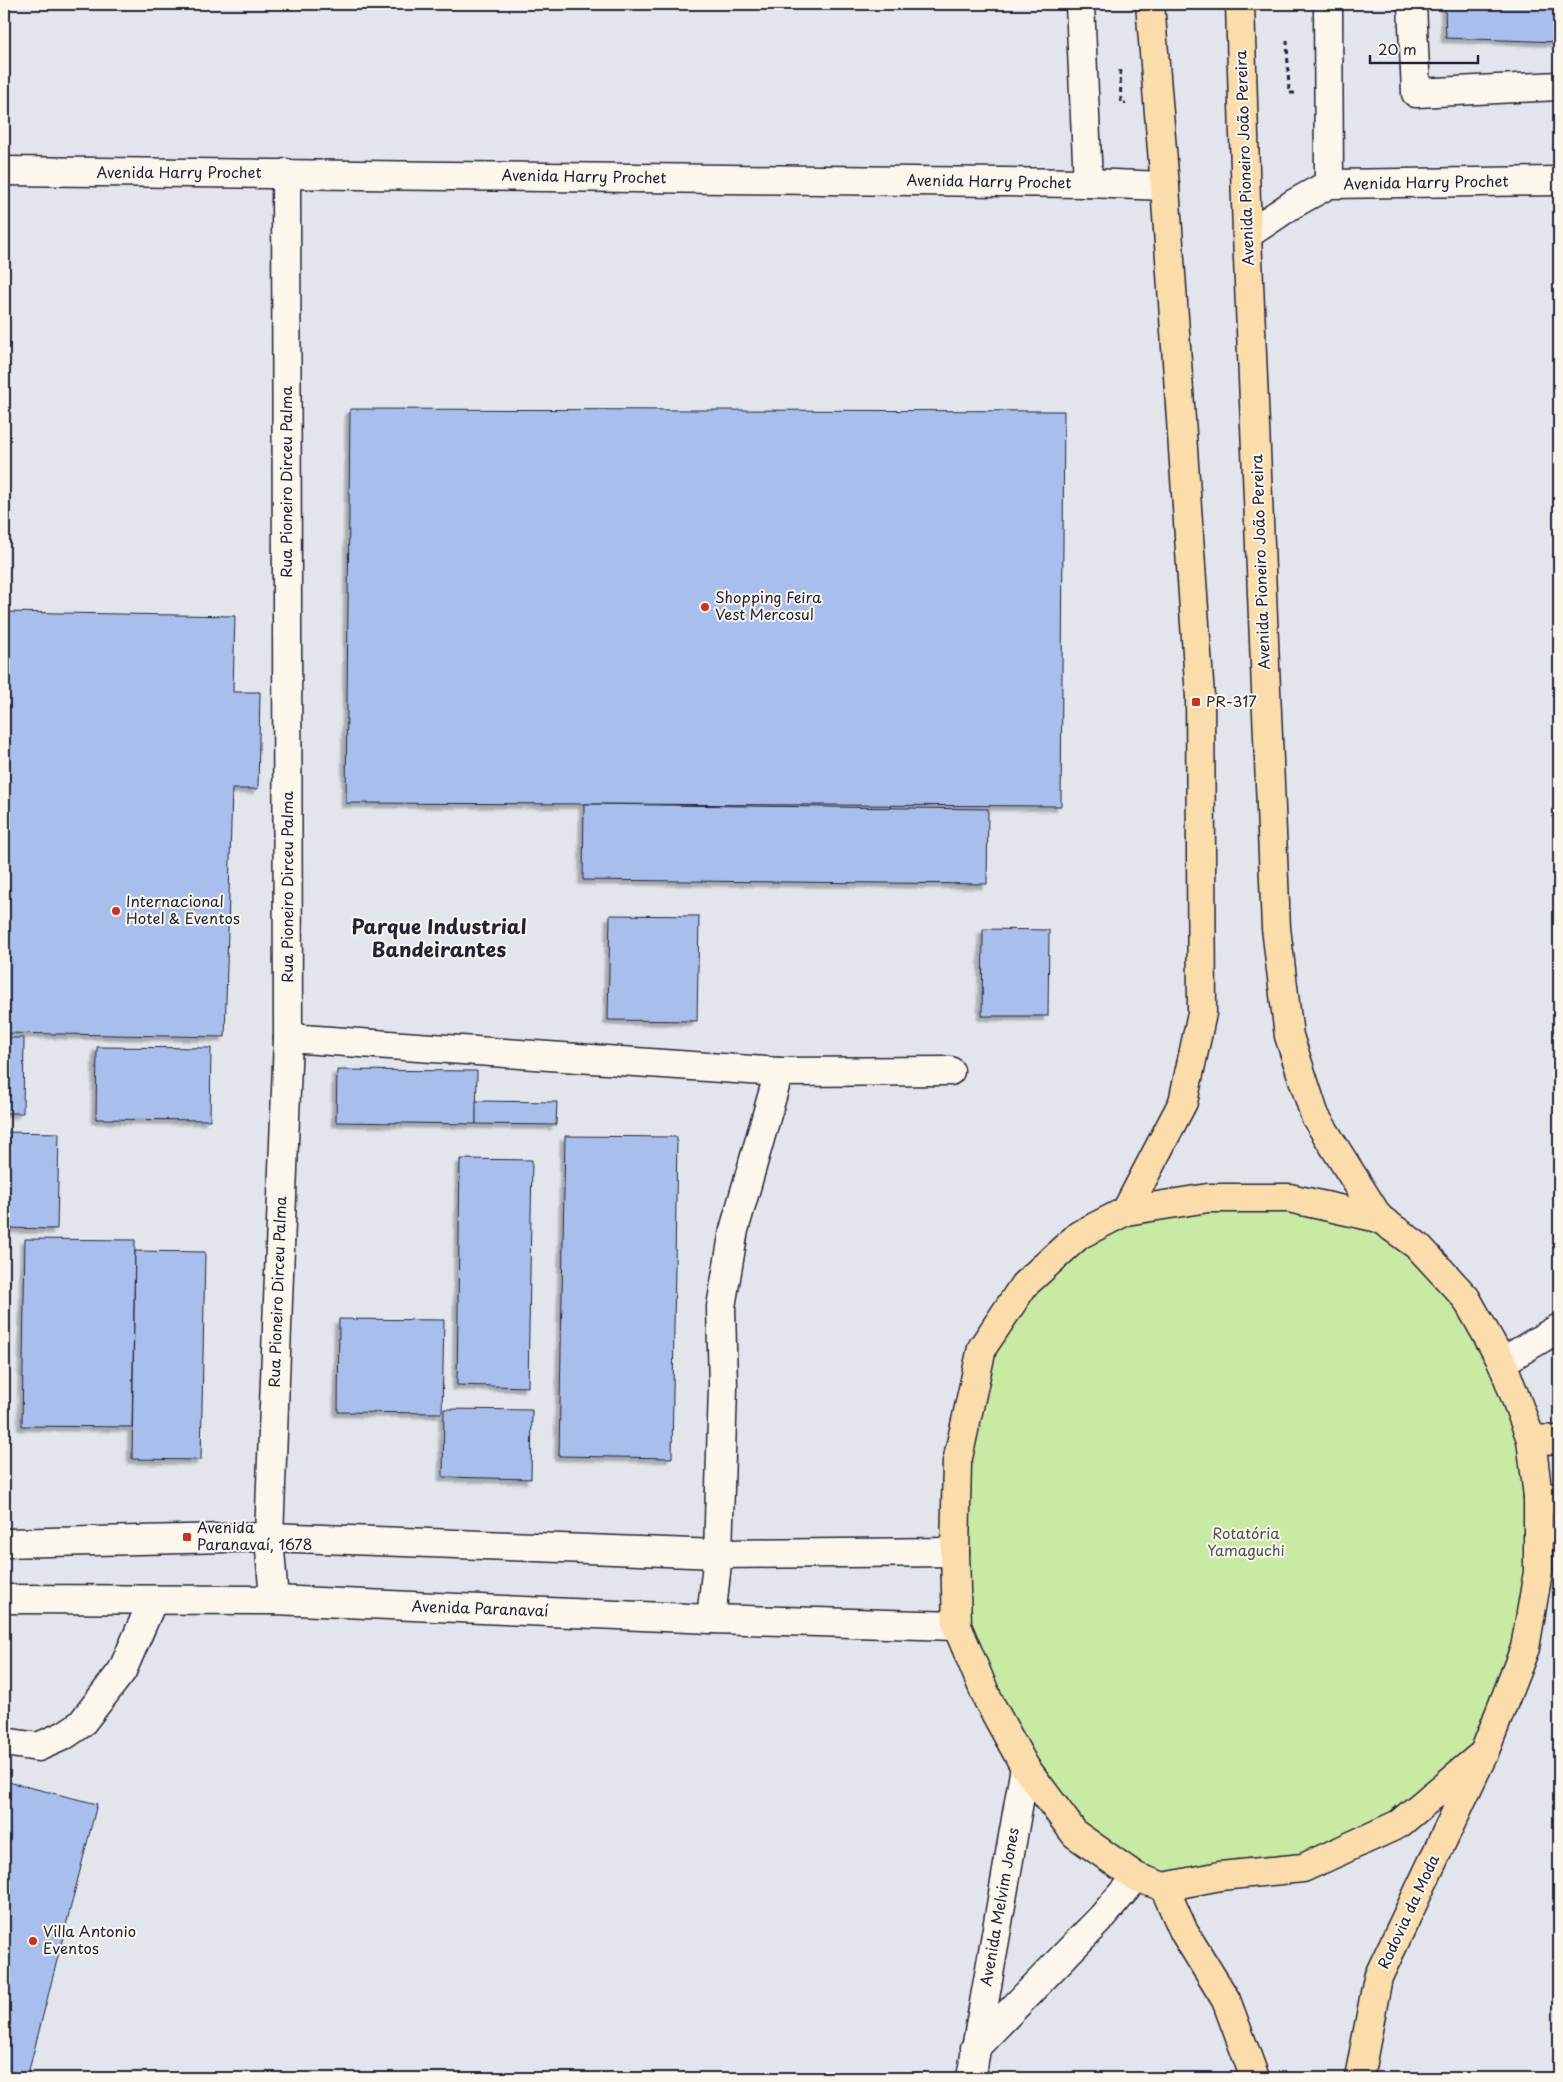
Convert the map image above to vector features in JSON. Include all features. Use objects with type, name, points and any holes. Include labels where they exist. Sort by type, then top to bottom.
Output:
[{"type":"main road","points":[[1126,1211],[1183,1102],[1202,1013],[1200,697],[1165,186],[1150,4]]},
{"type":"main road","name":"Avenida Pioneiro João Pereira","points":[[1240,4],[1246,235],[1276,928],[1289,1036],[1315,1116],[1379,1218]]},
{"type":"main road","points":[[1246,235],[1250,4]]},
{"type":"main road","points":[[1208,1198],[1288,1198],[1379,1218],[1419,1247],[1466,1298],[1502,1362],[1531,1439],[1549,1497],[1525,1648],[1484,1753],[1399,1824],[1303,1868],[1220,1876],[1164,1887],[1136,1877],[1075,1834],[1025,1767],[988,1700],[957,1626],[955,1552],[957,1462],[982,1348],[1024,1285],[1079,1235],[1126,1211],[1208,1198]]},
{"type":"main road","points":[[1531,1439],[1559,1440]]},
{"type":"main road","name":"Rodovia da Moda","points":[[1359,2078],[1378,1977],[1484,1753]]},
{"type":"main road","points":[[1164,1887],[1184,1932],[1226,2000],[1255,2078]]},
{"type":"street","points":[[1080,4],[1088,182]]},
{"type":"street","points":[[1328,4],[1329,184]]},
{"type":"street","points":[[1412,4],[1416,93],[1559,86]]},
{"type":"street","name":"Avenida Harry Prochet","points":[[4,172],[286,173],[1088,182],[1165,186]]},
{"type":"street","name":"Rua Pioneiro Dirceu Palma","points":[[274,1600],[269,1537],[288,1038],[286,173]]},
{"type":"street","name":"Avenida Harry Prochet","points":[[1246,235],[1293,204],[1329,184],[1559,181]]},
{"type":"street","points":[[288,1038],[779,1072],[950,1071]]},
{"type":"street","points":[[711,1619],[718,1554],[723,1387],[721,1307],[734,1230],[779,1072]]},
{"type":"street","points":[[1502,1362],[1559,1328]]},
{"type":"street","points":[[4,1542],[269,1537],[718,1554],[955,1552]]},
{"type":"street","name":"Avenida Paranavaí","points":[[4,1599],[274,1600],[711,1619],[957,1626]]},
{"type":"street","points":[[4,1742],[38,1747],[65,1735],[81,1724],[122,1671],[153,1600]]},
{"type":"street","name":"Avenida Melvim Jones","points":[[971,2078],[1025,1767]]},
{"type":"street","points":[[975,2048],[1103,1916],[1136,1877]]},
{"type":"green space","name":"Rotatória Yamaguchi","points":[[1208,1198],[1379,1218],[1466,1298],[1531,1439],[1538,1572],[1484,1753],[1399,1824],[1303,1868],[1166,1887],[1075,1834],[988,1700],[955,1552],[982,1348],[1079,1235]]},
{"type":"building","points":[[1445,4],[1559,4],[1559,42],[1446,38]]},
{"type":"building","name":"Shopping Feira Vest Mercosul","points":[[350,409],[1064,411],[1061,806],[346,803]]},
{"type":"building","name":"Internacional Hotel & Eventos","points":[[4,612],[235,616],[233,692],[260,692],[258,789],[232,789],[225,1037],[4,1033]]},
{"type":"building","points":[[584,804],[988,809],[987,884],[583,880]]},
{"type":"building","points":[[610,915],[699,916],[697,1021],[608,1020]]},
{"type":"building","points":[[983,929],[1049,930],[1048,1016],[982,1016]]},
{"type":"building","points":[[4,1038],[24,1038],[23,1113],[4,1113]]},
{"type":"building","points":[[97,1047],[211,1048],[210,1120],[96,1119]]},
{"type":"building","points":[[337,1070],[477,1071],[476,1124],[336,1122]]},
{"type":"building","points":[[476,1101],[557,1102],[556,1125],[476,1124]]},
{"type":"building","points":[[4,1132],[59,1133],[57,1229],[4,1228]]},
{"type":"building","points":[[565,1136],[677,1137],[672,1458],[559,1456]]},
{"type":"building","points":[[460,1159],[532,1160],[528,1387],[457,1385]]},
{"type":"building","points":[[25,1239],[135,1240],[132,1427],[22,1426]]},
{"type":"building","points":[[135,1251],[205,1252],[201,1460],[132,1459]]},
{"type":"building","points":[[339,1319],[444,1320],[442,1413],[338,1412]]},
{"type":"building","points":[[444,1409],[532,1410],[531,1479],[443,1477]]},
{"type":"building","name":"Villa Antonio Eventos","points":[[4,1781],[97,1804],[27,2078],[4,2078]]},
{"type":"place","name":"Shopping Feira Vest Mercosul","points":[[705,607]]},
{"type":"place","name":"PR-317","points":[[1196,702]]},
{"type":"place","name":"Internacional Hotel & Eventos","points":[[116,911]]},
{"type":"place","name":"Avenida Paranavaí, 1678","points":[[187,1537]]},
{"type":"place","name":"Villa Antonio Eventos","points":[[33,1941]]},
{"type":"district","name":"Parque Industrial Bandeirantes","points":[[439,938]]}]
